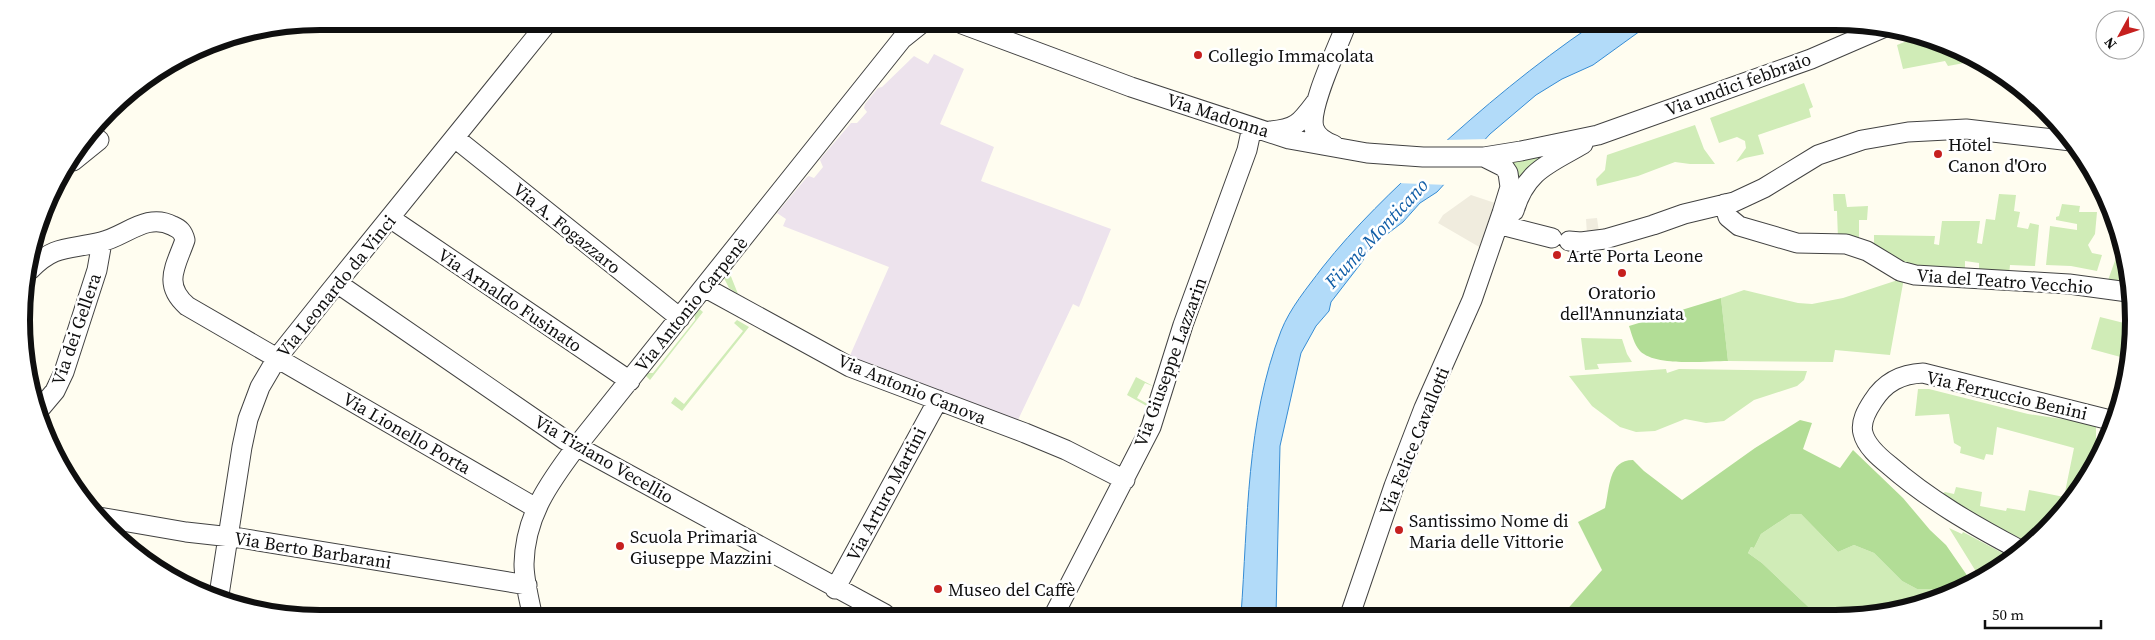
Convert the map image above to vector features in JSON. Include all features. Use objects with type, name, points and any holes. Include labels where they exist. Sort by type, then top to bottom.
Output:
[{"type":"street","name":"Via Leonardo da Vinci","points":[[219,592],[242,447],[248,419],[260,387],[277,358],[336,283],[542,30]]},
{"type":"street","name":"Via Madonna","points":[[978,30],[1131,87],[1289,139],[1344,149],[1423,158],[1484,157],[1598,135]]},
{"type":"street","points":[[1344,30],[1316,102],[1313,122],[1315,130],[1327,142],[1344,149]]},
{"type":"street","name":"Via Antonio Carpenè","points":[[531,610],[524,564],[536,508],[547,486],[904,31]]},
{"type":"street","name":"Via undici febbraio","points":[[1598,135],[1811,59],[1874,32]]},
{"type":"street","points":[[1260,129],[1285,130],[1297,125],[1316,102]]},
{"type":"street","name":"Via Giuseppe Lazzarin","points":[[1057,610],[1151,427],[1183,326],[1247,150],[1260,129]]},
{"type":"street","points":[[1509,227],[1561,240],[1581,242],[1605,239],[1653,226],[1684,214],[1734,202],[1764,188],[1818,155],[1862,140],[1908,132],[1966,129],[1988,130],[2062,140]]},
{"type":"street","name":"Via Felice Cavallotti","points":[[1472,300],[1500,250],[1520,192],[1526,182],[1547,165],[1598,135]]},
{"type":"street","name":"Via A. Fogazzaro","points":[[455,138],[680,318]]},
{"type":"street","points":[[83,153],[99,140]]},
{"type":"street","name":"Via Madonna","points":[[1484,157],[1506,170]]},
{"type":"street","name":"Via Felice Cavallotti","points":[[1352,610],[1414,434],[1472,300],[1510,187],[1506,170]]},
{"type":"street","name":"Via del Teatro Vecchio","points":[[1724,204],[1728,217],[1739,226],[1766,232],[1796,243],[1846,244],[1867,251],[1907,274],[2069,284],[2123,291]]},
{"type":"street","name":"Via Arnaldo Fusinato","points":[[390,218],[630,381]]},
{"type":"street","name":"Via dei Gellera","points":[[36,264],[58,249],[102,242],[155,220],[173,225],[181,230],[185,240],[172,278],[172,286],[180,300],[187,306],[277,358]]},
{"type":"street","name":"Via dei Gellera","points":[[43,405],[55,391],[64,372],[97,270],[102,242]]},
{"type":"street","name":"Via Tiziano Vecellio","points":[[336,283],[576,447],[876,610]]},
{"type":"street","name":"Via Antonio Canova","points":[[704,287],[850,367],[1066,450],[1125,480]]},
{"type":"street","name":"Via Lionello Porta","points":[[277,358],[536,508]]},
{"type":"street","name":"Via Ferruccio Benini","points":[[2015,547],[1965,521],[1923,493],[1870,447],[1862,432],[1862,425],[1868,409],[1880,390],[1900,376],[1924,374],[2108,419]]},
{"type":"street","name":"Via Arturo Martini","points":[[835,588],[938,400]]},
{"type":"street","name":"Via Berto Barbarani","points":[[109,519],[527,585]]},
{"type":"street","points":[[1360,584],[1360,610]]},
{"type":"shaded area","points":[[934,54],[964,69],[940,124],[994,147],[981,181],[1111,229],[1079,307],[1073,304],[1017,422],[881,370],[880,367],[863,361],[859,363],[848,360],[889,267],[783,226],[786,219],[777,213],[807,177],[814,178],[823,167],[820,160],[822,157],[851,123],[857,123],[867,112],[864,108],[865,104],[878,88],[882,87],[914,56],[928,64]]},
{"type":"shaded area","points":[[1471,195],[1495,203],[1481,248],[1438,223],[1443,215]]},
{"type":"shaded area","points":[[1597,218],[1599,232],[1587,234],[1586,219]]},
{"type":"green space","points":[[1910,40],[1946,52],[1968,62],[1948,66],[1945,61],[1903,69],[1897,45]]},
{"type":"green space","points":[[1804,83],[1813,107],[1809,109],[1811,117],[1758,135],[1764,154],[1736,162],[1746,148],[1745,141],[1737,137],[1719,143],[1710,118]]},
{"type":"green space","points":[[1695,125],[1704,149],[1715,164],[1675,162],[1638,176],[1597,186],[1596,179],[1605,170],[1607,155]]},
{"type":"green space","points":[[1545,155],[1519,179],[1517,179],[1510,161]]},
{"type":"green space","points":[[1833,194],[1845,194],[1847,207],[1868,206],[1867,220],[1859,220],[1859,238],[1838,239],[1837,211],[1834,211]]},
{"type":"green space","points":[[1999,194],[2016,195],[2014,211],[2020,212],[2017,227],[2028,229],[2030,223],[2039,225],[2035,266],[2010,265],[2009,275],[1979,274],[1979,263],[1965,261],[1965,273],[1912,271],[1874,249],[1874,235],[1935,236],[1934,244],[1939,245],[1942,221],[1980,221],[1977,243],[1982,244],[1986,219],[1995,220]]},
{"type":"green space","points":[[2062,204],[2080,206],[2079,212],[2097,212],[2095,234],[2088,245],[2092,253],[2102,255],[2097,271],[2071,266],[2046,265],[2050,226],[2077,230],[2077,224],[2056,220]]},
{"type":"green space","points":[[2117,255],[2123,286],[2107,283]]},
{"type":"green space","points":[[728,269],[738,294],[729,288],[724,278]]},
{"type":"green space","points":[[1904,278],[1890,355],[1835,350],[1833,362],[1728,361],[1721,298],[1744,290],[1798,303],[1812,304],[1843,298]]},
{"type":"green space","points":[[1721,298],[1728,361],[1682,362],[1657,359],[1647,356],[1636,345],[1629,326]]},
{"type":"green space","points":[[696,306],[703,312],[650,380],[643,373],[653,373],[695,320],[694,309]]},
{"type":"green space","points":[[2100,317],[2125,323],[2123,358],[2091,349]]},
{"type":"green space","points":[[737,320],[749,327],[682,411],[671,403],[675,397],[684,404],[743,331],[734,323]]},
{"type":"green space","points":[[1581,338],[1622,339],[1632,362],[1597,364],[1599,369],[1585,370]]},
{"type":"green space","points":[[1666,369],[1667,373],[1679,369],[1807,371],[1804,380],[1797,386],[1754,400],[1724,421],[1706,423],[1685,419],[1655,431],[1636,432],[1620,427],[1592,406],[1569,376]]},
{"type":"green space","points":[[1136,377],[1155,387],[1145,383],[1137,398],[1153,407],[1152,409],[1127,395]]},
{"type":"green space","points":[[1918,389],[1929,389],[2028,414],[2096,424],[2096,446],[2065,497],[2024,540],[1959,508],[1942,494],[1945,492],[1954,494],[1956,487],[1982,492],[1980,506],[2006,511],[2007,508],[2025,511],[2029,490],[2064,497],[2074,448],[1997,427],[1993,455],[1986,454],[1984,460],[1960,453],[1961,447],[1954,443],[1949,414],[1915,416]]},
{"type":"green space","points":[[1800,420],[1812,423],[1803,449],[1840,468],[1853,450],[1903,498],[1930,530],[1946,545],[1968,577],[1938,591],[1917,589],[1902,581],[1874,553],[1854,545],[1838,552],[1801,514],[1791,514],[1761,534],[1754,548],[1751,547],[1748,553],[1762,563],[1812,610],[1567,610],[1602,570],[1578,522],[1605,508],[1609,484],[1614,470],[1619,465],[1625,461],[1633,460],[1644,471],[1682,500],[1755,448]]},
{"type":"green space","points":[[1791,514],[1801,514],[1838,552],[1854,545],[1874,553],[1902,581],[1917,589],[1938,591],[1910,600],[1873,608],[1812,610],[1762,563],[1748,553],[1751,547],[1754,548],[1761,534]]},
{"type":"green space","points":[[1949,528],[1962,534],[1963,532],[2005,555],[1977,573]]},
{"type":"water","name":"Fiume Monticano","points":[[1586,30],[1641,30],[1593,65],[1562,79],[1536,95],[1490,134],[1437,192],[1420,203],[1403,222],[1370,247],[1362,262],[1331,302],[1329,311],[1316,326],[1301,353],[1280,446],[1276,610],[1241,610],[1250,472],[1255,436],[1261,400],[1270,365],[1281,331],[1289,314],[1322,268],[1361,223],[1403,181],[1490,103]]},
{"type":"pier","points":[[1489,139],[1448,185],[1396,183],[1444,140]]},
{"type":"place","name":"Collegio Immacolata","points":[[1198,55]]},
{"type":"place","name":"Hotel Canon d'Oro","points":[[1938,154]]},
{"type":"place","name":"Arte Porta Leone","points":[[1557,255]]},
{"type":"place","name":"Oratorio dell'Annunziata","points":[[1622,273]]},
{"type":"place","name":"Santissimo Nome di Maria delle Vittorie","points":[[1399,530]]},
{"type":"place","name":"Scuola Primaria Giuseppe Mazzini","points":[[620,546]]},
{"type":"place","name":"Museo del Caffè","points":[[938,589]]}]
